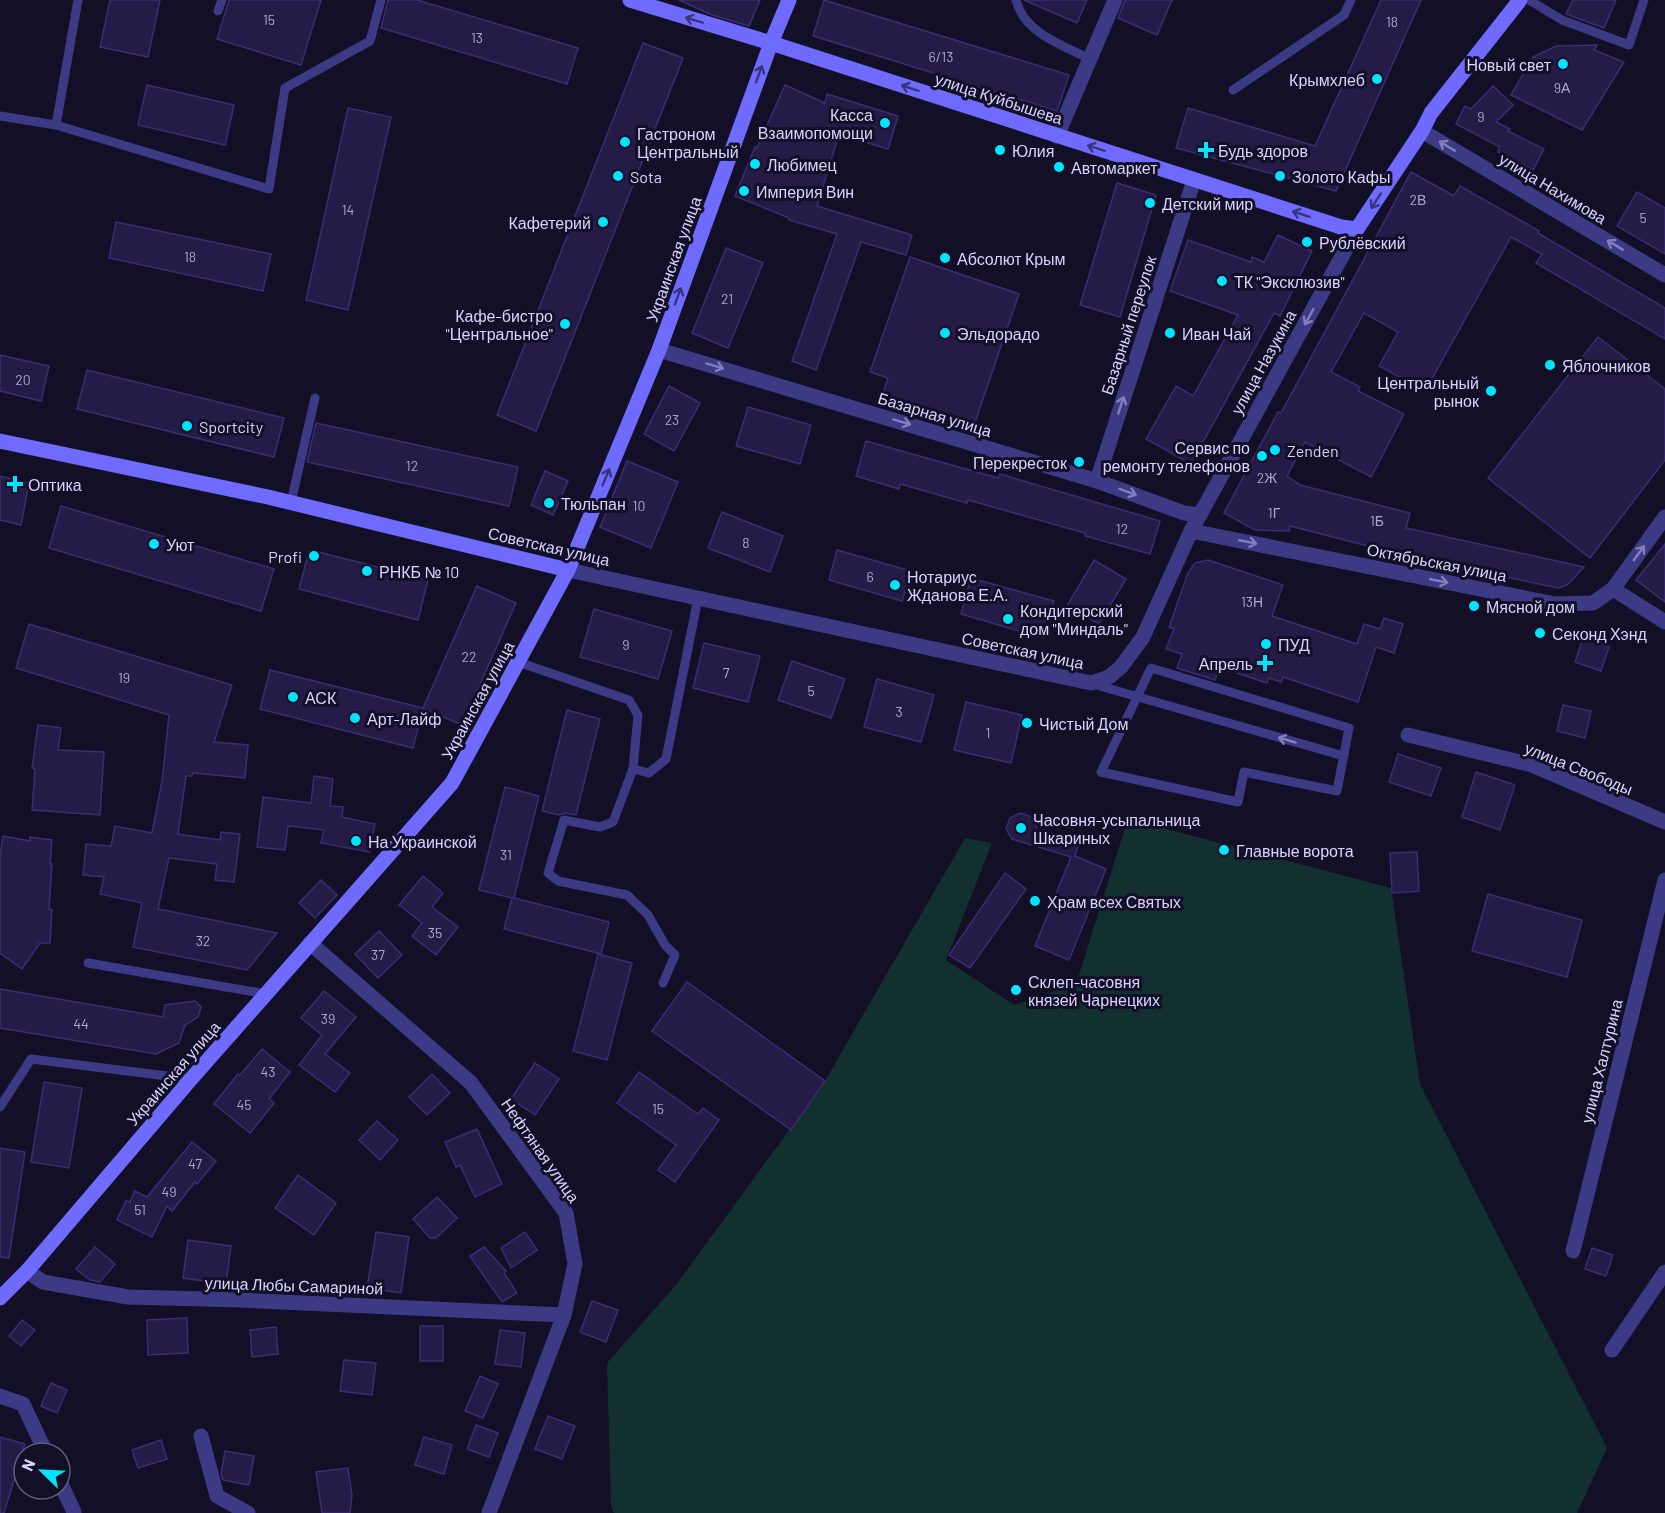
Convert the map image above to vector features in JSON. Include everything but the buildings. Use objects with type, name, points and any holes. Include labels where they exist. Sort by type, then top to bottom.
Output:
[{"type":"main road","name":"улица Куйбышева","points":[[630,0],[771,43],[1341,227],[1357,229]]},
{"type":"main road","name":"Украинская улица","points":[[0,1298],[27,1271],[191,1079],[452,783],[568,570],[659,350],[771,43],[789,0]]},
{"type":"main road","name":"улица Назукина","points":[[1357,229],[1422,131],[1431,113],[1520,0]]},
{"type":"main road","name":"Советская улица","points":[[0,441],[291,502],[568,570]]},
{"type":"street","points":[[1057,136],[1115,0]]},
{"type":"street","name":"улица Нахимова","points":[[1422,131],[1665,275]]},
{"type":"street","name":"Базарный переулок","points":[[1097,481],[1194,180]]},
{"type":"street","name":"улица Назукина","points":[[1091,683],[1109,677],[1121,668],[1143,637],[1191,531],[1357,229]]},
{"type":"street","name":"Базарная улица","points":[[659,350],[1097,481],[1184,513],[1200,515]]},
{"type":"street","points":[[1665,517],[1613,589],[1665,622]]},
{"type":"street","name":"Октябрьская улица","points":[[1191,531],[1555,604],[1593,603],[1613,589]]},
{"type":"street","name":"Советская улица","points":[[568,570],[1091,683]]},
{"type":"street","name":"улица Свободы","points":[[1408,735],[1532,765],[1665,822]]},
{"type":"street","name":"улица Халтурина","points":[[1573,1251],[1665,880]]},
{"type":"street","name":"Нефтяная улица","points":[[310,943],[471,1083],[566,1213],[575,1264],[564,1315],[489,1513]]},
{"type":"street","name":"улица Любы Самариной","points":[[27,1271],[44,1282],[128,1298],[252,1300],[564,1315]]},
{"type":"street","points":[[1612,1350],[1665,1272]]},
{"type":"street","points":[[0,1396],[23,1404],[40,1441]]},
{"type":"street","points":[[201,1436],[218,1496],[248,1513]]},
{"type":"lane","points":[[56,125],[78,0]]},
{"type":"lane","points":[[218,11],[222,0]]},
{"type":"lane","points":[[0,116],[56,125],[269,189],[285,88],[370,41],[381,0]]},
{"type":"lane","points":[[1016,0],[1022,17],[1036,32],[1090,59]]},
{"type":"lane","points":[[1233,90],[1344,15],[1351,0]]},
{"type":"lane","points":[[1529,0],[1562,20],[1629,45],[1644,0]]},
{"type":"lane","points":[[291,502],[315,398]]},
{"type":"lane","points":[[633,769],[649,773],[666,759],[698,598]]},
{"type":"lane","points":[[518,662],[628,700],[638,715],[633,769],[613,822],[600,827],[564,820],[548,873],[558,881],[627,895],[648,915],[665,945],[675,956],[663,983]]},
{"type":"lane","points":[[1151,668],[1349,728],[1337,790],[1244,772],[1238,802],[1101,772],[1136,697],[1151,668]]},
{"type":"lane","points":[[1091,683],[1344,756]]},
{"type":"lane","points":[[87,963],[266,994]]},
{"type":"lane","points":[[0,1107],[31,1059],[191,1079]]},
{"type":"green space","points":[[1128,819],[1391,888],[1420,1084],[1607,1448],[1577,1513],[614,1513],[611,1506],[607,1363],[676,1285],[825,1081],[965,838],[992,843],[946,960],[1014,1005],[1076,984]]},
{"type":"place","name":"Новый свет","points":[[1563,64]]},
{"type":"place","name":"Крымхлеб","points":[[1377,79]]},
{"type":"place","name":"Касса Взаимопомощи","points":[[885,123]]},
{"type":"place","name":"Гастроном Центральный","points":[[625,142]]},
{"type":"place","name":"Юлия","points":[[1000,150]]},
{"type":"place","name":"Будь здоров","points":[[1206,150]]},
{"type":"place","name":"Любимец","points":[[755,164]]},
{"type":"place","name":"Автомаркет","points":[[1059,167]]},
{"type":"place","name":"Sota","points":[[618,176]]},
{"type":"place","name":"Золото Кафы","points":[[1280,176]]},
{"type":"place","name":"Империя Вин","points":[[744,191]]},
{"type":"place","name":"Детский мир","points":[[1150,203]]},
{"type":"place","name":"Кафетерий","points":[[603,222]]},
{"type":"place","name":"Рублёвский","points":[[1307,242]]},
{"type":"place","name":"Абсолют Крым","points":[[945,258]]},
{"type":"place","name":"ТК \"Эксклюзив\"","points":[[1222,281]]},
{"type":"place","name":"Кафе‐бистро \"Центральное\"","points":[[565,324]]},
{"type":"place","name":"Эльдорадо","points":[[945,333]]},
{"type":"place","name":"Иван Чай","points":[[1170,333]]},
{"type":"place","name":"Яблочников","points":[[1550,365]]},
{"type":"place","name":"Центральный рынок","points":[[1491,391]]},
{"type":"place","name":"Sportcity","points":[[187,426]]},
{"type":"place","name":"Zenden","points":[[1275,450]]},
{"type":"place","name":"Сервис по ремонту телефонов","points":[[1262,456]]},
{"type":"place","name":"Перекресток","points":[[1079,462]]},
{"type":"place","name":"Оптика","points":[[15,484]]},
{"type":"place","name":"Тюльпан","points":[[549,503]]},
{"type":"place","name":"Уют","points":[[154,544]]},
{"type":"place","name":"Profi","points":[[314,556]]},
{"type":"place","name":"РНКБ № 10","points":[[367,571]]},
{"type":"place","name":"Нотариус Жданова Е.А.","points":[[895,585]]},
{"type":"place","name":"Мясной дом","points":[[1474,606]]},
{"type":"place","name":"Кондитерский дом \"Миндаль\"","points":[[1008,619]]},
{"type":"place","name":"Секонд Хэнд","points":[[1540,633]]},
{"type":"place","name":"ПУД","points":[[1266,644]]},
{"type":"place","name":"Апрель","points":[[1265,663]]},
{"type":"place","name":"АСК","points":[[293,697]]},
{"type":"place","name":"Арт-Лайф","points":[[355,718]]},
{"type":"place","name":"Чистый Дом","points":[[1027,723]]},
{"type":"place","name":"Часовня-усыпальница Шкариных","points":[[1021,828]]},
{"type":"place","name":"На Украинской","points":[[356,841]]},
{"type":"place","name":"Главные ворота","points":[[1224,850]]},
{"type":"place","name":"Храм всех Святых","points":[[1035,901]]},
{"type":"place","name":"Склеп-часовня князей Чарнецких","points":[[1016,990]]}]
